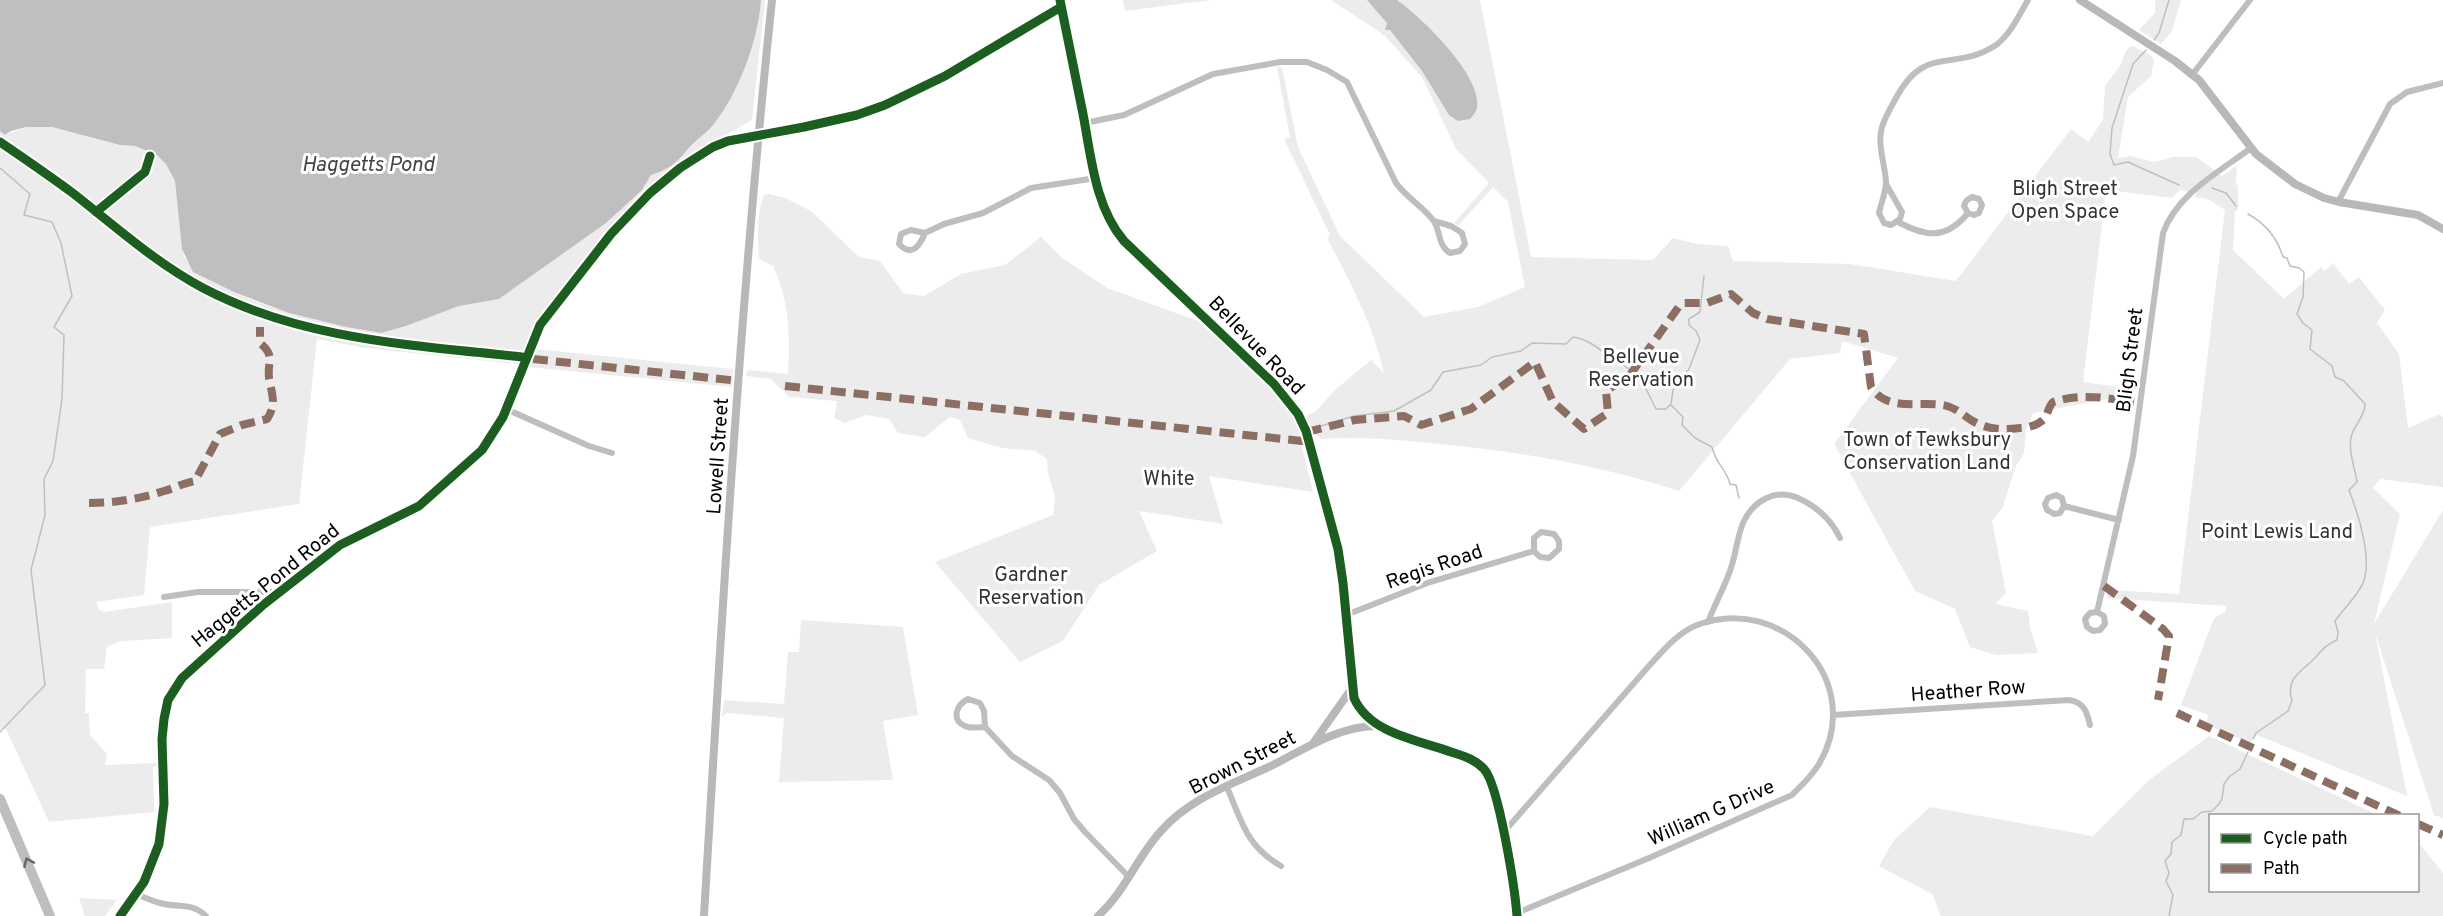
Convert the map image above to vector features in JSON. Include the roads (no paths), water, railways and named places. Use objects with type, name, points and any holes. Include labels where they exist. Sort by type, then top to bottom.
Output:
[{"type":"highway","points":[[0,799],[50,916]]},
{"type":"street","name":"Lowell Street","points":[[704,916],[720,652],[758,135],[772,0]]},
{"type":"street","points":[[1968,213],[1953,227],[1933,234],[1920,232],[1898,222],[1887,225],[1880,217],[1886,184],[1881,135],[1884,122],[1904,83],[1913,72],[1926,63],[1973,56],[1996,44],[2006,35],[2028,0]]},
{"type":"street","points":[[2080,0],[2159,50],[2192,75],[2212,96],[2251,148],[2278,173],[2295,184],[2338,202],[2408,212],[2427,218],[2443,229]]},
{"type":"street","points":[[2192,75],[2250,0]]},
{"type":"street","name":"Haggetts Pond Road","points":[[120,916],[136,894],[154,858],[164,804],[162,739],[168,700],[189,670],[278,592],[345,541],[396,518],[427,500],[482,450],[498,428],[540,325],[611,234],[650,193],[681,168],[713,147],[728,141],[857,115],[885,105],[945,76],[1060,3]]},
{"type":"street","name":"Bellevue Road","points":[[1060,3],[1096,178],[1106,215],[1124,241],[1274,384],[1299,414],[1306,431],[1338,549],[1357,705],[1377,726],[1459,754],[1482,767],[1488,774],[1503,833],[1517,915]]},
{"type":"street","points":[[1085,123],[1124,115],[1213,75],[1280,62],[1307,62],[1347,82],[1390,174],[1403,192],[1434,221],[1451,226],[1462,233],[1465,244],[1460,251],[1450,253],[1443,248],[1434,221]]},
{"type":"street","points":[[2338,202],[2390,104],[2407,92],[2443,83]]},
{"type":"street","name":"Bligh Street","points":[[2097,612],[2133,456],[2160,244],[2166,222],[2184,198],[2251,148]]},
{"type":"street","points":[[925,232],[983,213],[1031,188],[1096,178]]},
{"type":"street","points":[[1886,184],[1901,208],[1902,216],[1898,222]]},
{"type":"street","points":[[506,409],[589,446],[612,453]]},
{"type":"street","points":[[1708,622],[1730,571],[1743,523],[1750,511],[1766,497],[1782,494],[1800,499],[1833,522],[1840,538]]},
{"type":"street","points":[[2064,506],[2119,520]]},
{"type":"street","name":"Regis Road","points":[[1541,532],[1550,532],[1559,540],[1559,549],[1549,558],[1540,557],[1534,551],[1534,538],[1541,532]]},
{"type":"street","name":"Regis Road","points":[[1346,615],[1430,582],[1534,551]]},
{"type":"street","points":[[164,597],[198,592],[278,592]]},
{"type":"street","name":"William G Drive","points":[[1503,833],[1667,646],[1695,626],[1737,618],[1765,622],[1784,631],[1799,642],[1819,664],[1831,699],[1833,715],[1828,745],[1808,780],[1791,795],[1517,915]]},
{"type":"street","points":[[1312,744],[1353,687]]},
{"type":"street","points":[[985,727],[967,727],[959,722],[956,713],[960,704],[968,699],[980,703],[984,711],[985,727],[1012,756],[1049,780],[1085,832],[1129,877]]},
{"type":"street","name":"Heather Row","points":[[1833,715],[2069,699],[2081,704],[2086,710],[2090,725]]},
{"type":"street","name":"Brown Street","points":[[1098,916],[1111,903],[1161,830],[1199,800],[1312,744],[1348,730],[1377,726]]},
{"type":"street","points":[[1226,785],[1251,843],[1261,854],[1281,866]]},
{"type":"street","points":[[136,894],[160,903],[186,904],[198,909],[206,916]]},
{"type":"water","name":"Haggetts Pond","points":[[0,0],[761,0],[756,32],[739,82],[714,124],[675,163],[651,175],[642,190],[606,223],[499,299],[459,306],[381,333],[289,313],[234,292],[193,272],[182,249],[175,181],[166,164],[157,155],[135,146],[120,145],[52,127],[26,127],[5,135],[0,131]]},
{"type":"water","points":[[1367,0],[1397,0],[1420,19],[1448,48],[1470,79],[1476,94],[1477,108],[1470,119],[1458,121],[1449,115],[1422,71],[1390,30],[1385,30],[1387,23]]},
{"type":"waterway","points":[[2154,40],[2159,33],[2169,0]]},
{"type":"waterway","points":[[2146,50],[2133,64],[2112,128],[2110,154],[2114,165],[2128,162],[2179,185]]},
{"type":"waterway","points":[[0,168],[30,194],[24,215],[52,222],[61,243],[72,296],[54,327],[64,335],[62,399],[53,461],[44,479],[45,515],[31,570],[45,685],[0,732]]},
{"type":"waterway","points":[[2212,188],[2226,193],[2236,206]]},
{"type":"waterway","points":[[2248,214],[2270,232],[2290,266],[2304,272],[2303,297],[2297,314],[2312,330],[2310,349],[2332,366],[2335,377],[2344,381],[2365,404],[2364,412],[2351,440],[2357,482],[2349,490],[2364,539],[2365,577],[2361,587],[2335,621],[2338,632],[2337,640],[2330,643],[2293,681],[2290,693],[2292,701],[2288,711],[2256,733],[2253,739]]},
{"type":"waterway","points":[[1671,404],[1673,390],[1689,369],[1700,340],[1696,331],[1689,325],[1689,319],[1700,312],[1704,276]]},
{"type":"waterway","points":[[1308,430],[1354,416],[1394,411],[1431,390],[1443,372],[1481,365],[1492,357],[1521,351],[1532,343],[1566,344],[1573,337],[1593,344],[1608,358],[1613,358],[1640,377],[1656,409],[1666,409],[1670,405]]},
{"type":"waterway","points":[[1671,405],[1683,417],[1682,425],[1695,438],[1712,447],[1730,484],[1736,485],[1739,498]]},
{"type":"waterway","points":[[2169,916],[2173,895],[2166,881],[2169,873],[2165,861],[2171,854],[2172,842],[2181,835],[2184,819],[2193,819],[2202,812],[2212,811],[2218,805],[2222,799],[2224,784],[2240,769],[2248,752]]},
{"type":"park label","name":"Bligh Street Open Space","points":[[2065,200]]},
{"type":"park label","name":"Bellevue Reservation","points":[[1641,368]]},
{"type":"park label","name":"Town of Tewksbury Conservation Land","points":[[1927,450]]},
{"type":"park label","name":"White","points":[[1169,478]]},
{"type":"park label","name":"Point Lewis Land","points":[[2277,531]]},
{"type":"park label","name":"Gardner Reservation","points":[[1031,586]]}]
